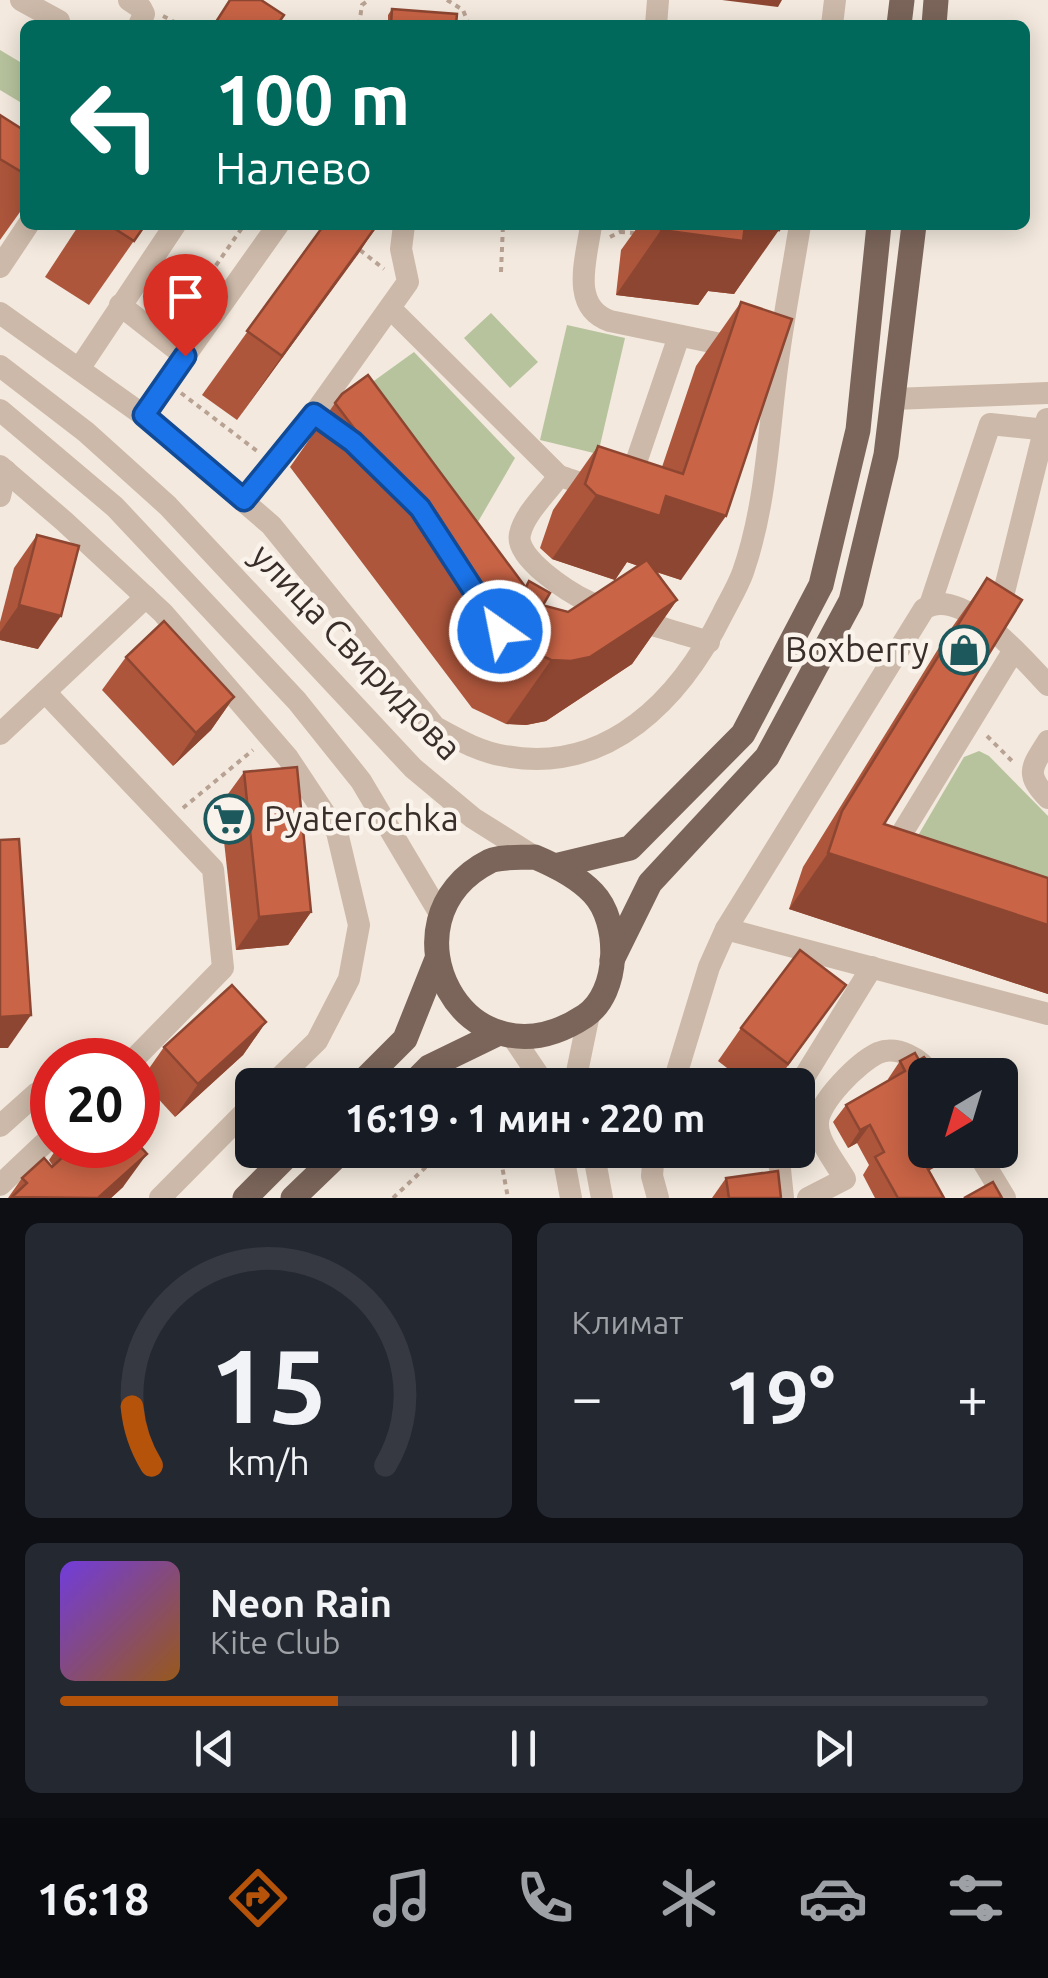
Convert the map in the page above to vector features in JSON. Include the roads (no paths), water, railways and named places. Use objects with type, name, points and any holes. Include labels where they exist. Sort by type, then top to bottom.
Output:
[{"type":"main road","points":[[376,1068],[405,1039],[437,959],[440,914],[461,882],[492,860],[545,861],[630,848],[743,734],[821,584],[858,430],[878,230]]},
{"type":"main road","points":[[429,1068],[505,1035],[553,1034],[589,1014],[606,987],[612,960],[650,883],[767,757],[850,602],[886,455],[913,230]]},
{"type":"main road","points":[[545,861],[594,894],[610,922],[612,960]]},
{"type":"main road","points":[[437,959],[448,993],[464,1013],[505,1035]]},
{"type":"main road","points":[[245,1198],[275,1168]]},
{"type":"main road","points":[[293,1198],[324,1168]]},
{"type":"street","points":[[21,0],[58,20]]},
{"type":"street","points":[[130,0],[141,8],[141,20]]},
{"type":"street","points":[[0,267],[25,230]]},
{"type":"street","points":[[79,369],[172,230]]},
{"type":"street","points":[[144,415],[274,230]]},
{"type":"street","points":[[244,500],[314,414],[408,282],[401,248],[403,230]]},
{"type":"street","points":[[590,230],[583,293],[590,310],[610,320],[778,355]]},
{"type":"street","points":[[0,313],[144,415],[271,525],[435,726],[472,746],[503,756],[556,758],[581,753],[622,736],[661,705],[689,674],[709,642],[743,573],[760,505],[778,355],[799,230]]},
{"type":"street","points":[[120,305],[185,356]]},
{"type":"street","points":[[390,308],[559,476],[606,489],[617,490],[630,480],[679,336]]},
{"type":"street","name":"улица Свиридова","points":[[0,366],[86,432],[168,506],[413,768],[473,818],[545,861]]},
{"type":"street","points":[[893,399],[1048,393]]},
{"type":"street","name":"улица Свиридова","points":[[0,410],[115,507],[297,702],[361,780],[440,914]]},
{"type":"street","points":[[314,414],[366,455]]},
{"type":"street","points":[[930,605],[990,424],[1047,425],[994,631]]},
{"type":"street","points":[[0,496],[3,469]]},
{"type":"street","points":[[3,469],[146,596],[288,758],[337,832],[359,925],[349,979],[316,1041],[289,1068]]},
{"type":"street","points":[[559,476],[520,534],[520,544],[530,562],[582,607],[709,642]]},
{"type":"street","points":[[0,734],[146,596]]},
{"type":"street","points":[[677,1068],[709,967],[726,928],[924,609],[951,603],[994,631],[1048,685]]},
{"type":"street","points":[[893,880],[886,868],[888,854],[1014,650]]},
{"type":"street","points":[[45,692],[213,869],[224,968],[154,1038]]},
{"type":"street","points":[[1042,792],[1032,775],[1048,741]]},
{"type":"street","points":[[726,928],[1048,1014]]},
{"type":"street","points":[[810,1068],[872,967]]},
{"type":"street","points":[[578,1068],[589,1014]]},
{"type":"street","points":[[505,1035],[531,1068]]},
{"type":"street","points":[[808,1198],[850,1188],[818,1131],[821,1106],[879,1052],[900,1052],[912,1058]]},
{"type":"street","points":[[0,1126],[30,1098]]},
{"type":"street","points":[[160,1198],[235,1122]]},
{"type":"street","points":[[0,1185],[30,1157]]},
{"type":"street","points":[[565,1168],[570,1198]]},
{"type":"street","points":[[596,1168],[602,1198]]},
{"type":"street","points":[[653,1168],[658,1198]]},
{"type":"street","points":[[780,1168],[782,1198]]},
{"type":"street","points":[[987,1168],[1005,1198]]},
{"type":"place","name":"Boxberry","points":[[964,650]]},
{"type":"place","name":"Pyaterochka","points":[[229,819]]}]
